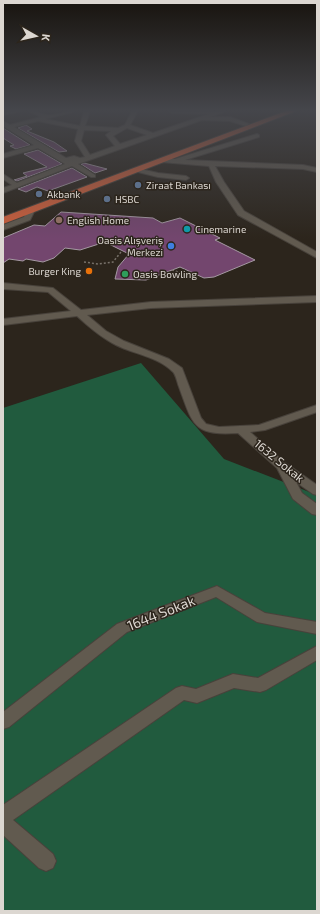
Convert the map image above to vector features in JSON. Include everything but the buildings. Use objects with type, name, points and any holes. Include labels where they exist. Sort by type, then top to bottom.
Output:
[{"type":"highway","points":[[3,215],[167,154]]},
{"type":"highway","points":[[3,221],[178,154]]},
{"type":"street","points":[[55,154],[70,161],[93,176]]},
{"type":"street","points":[[86,154],[89,158]]},
{"type":"street","points":[[3,190],[70,161],[89,158],[101,154]]},
{"type":"street","points":[[174,162],[197,154]]},
{"type":"street","points":[[161,160],[211,164],[303,167],[317,170]]},
{"type":"street","points":[[211,164],[220,182],[241,213],[317,255]]},
{"type":"street","points":[[136,170],[158,175],[186,178]]},
{"type":"street","points":[[3,176],[16,185]]},
{"type":"street","points":[[3,228],[27,218],[31,210]]},
{"type":"street","points":[[3,286],[50,290],[108,337],[165,361],[178,370],[196,418],[202,426],[219,432],[260,428],[317,408]]},
{"type":"street","points":[[3,322],[151,305],[317,299]]},
{"type":"street","name":"1632 Sokak","points":[[242,430],[280,465],[317,491]]},
{"type":"street","points":[[280,465],[297,496],[317,511]]},
{"type":"street","name":"1644 Sokak","points":[[3,722],[122,628],[217,591],[262,618],[317,628]]},
{"type":"street","points":[[3,816],[182,693],[197,696],[234,681],[260,685],[317,652]]},
{"type":"street","points":[[3,823],[46,861]]},
{"type":"path","points":[[84,262],[98,264],[113,262],[121,252]]},
{"type":"path","points":[[172,270],[178,272]]},
{"type":"green space","points":[[141,363],[224,459],[317,495],[317,911],[3,911],[3,408]]},
{"type":"place","name":"Ziraat Bankası","points":[[138,185]]},
{"type":"place","name":"Akbank","points":[[39,194]]},
{"type":"place","name":"HSBC","points":[[107,199]]},
{"type":"place","name":"English Home","points":[[59,220]]},
{"type":"place","name":"Cinemarine","points":[[187,229]]},
{"type":"place","name":"Oasis Alışveriş Merkezi","points":[[171,246]]},
{"type":"place","name":"Burger King","points":[[89,271]]},
{"type":"place","name":"Oasis Bowling","points":[[125,274]]}]
